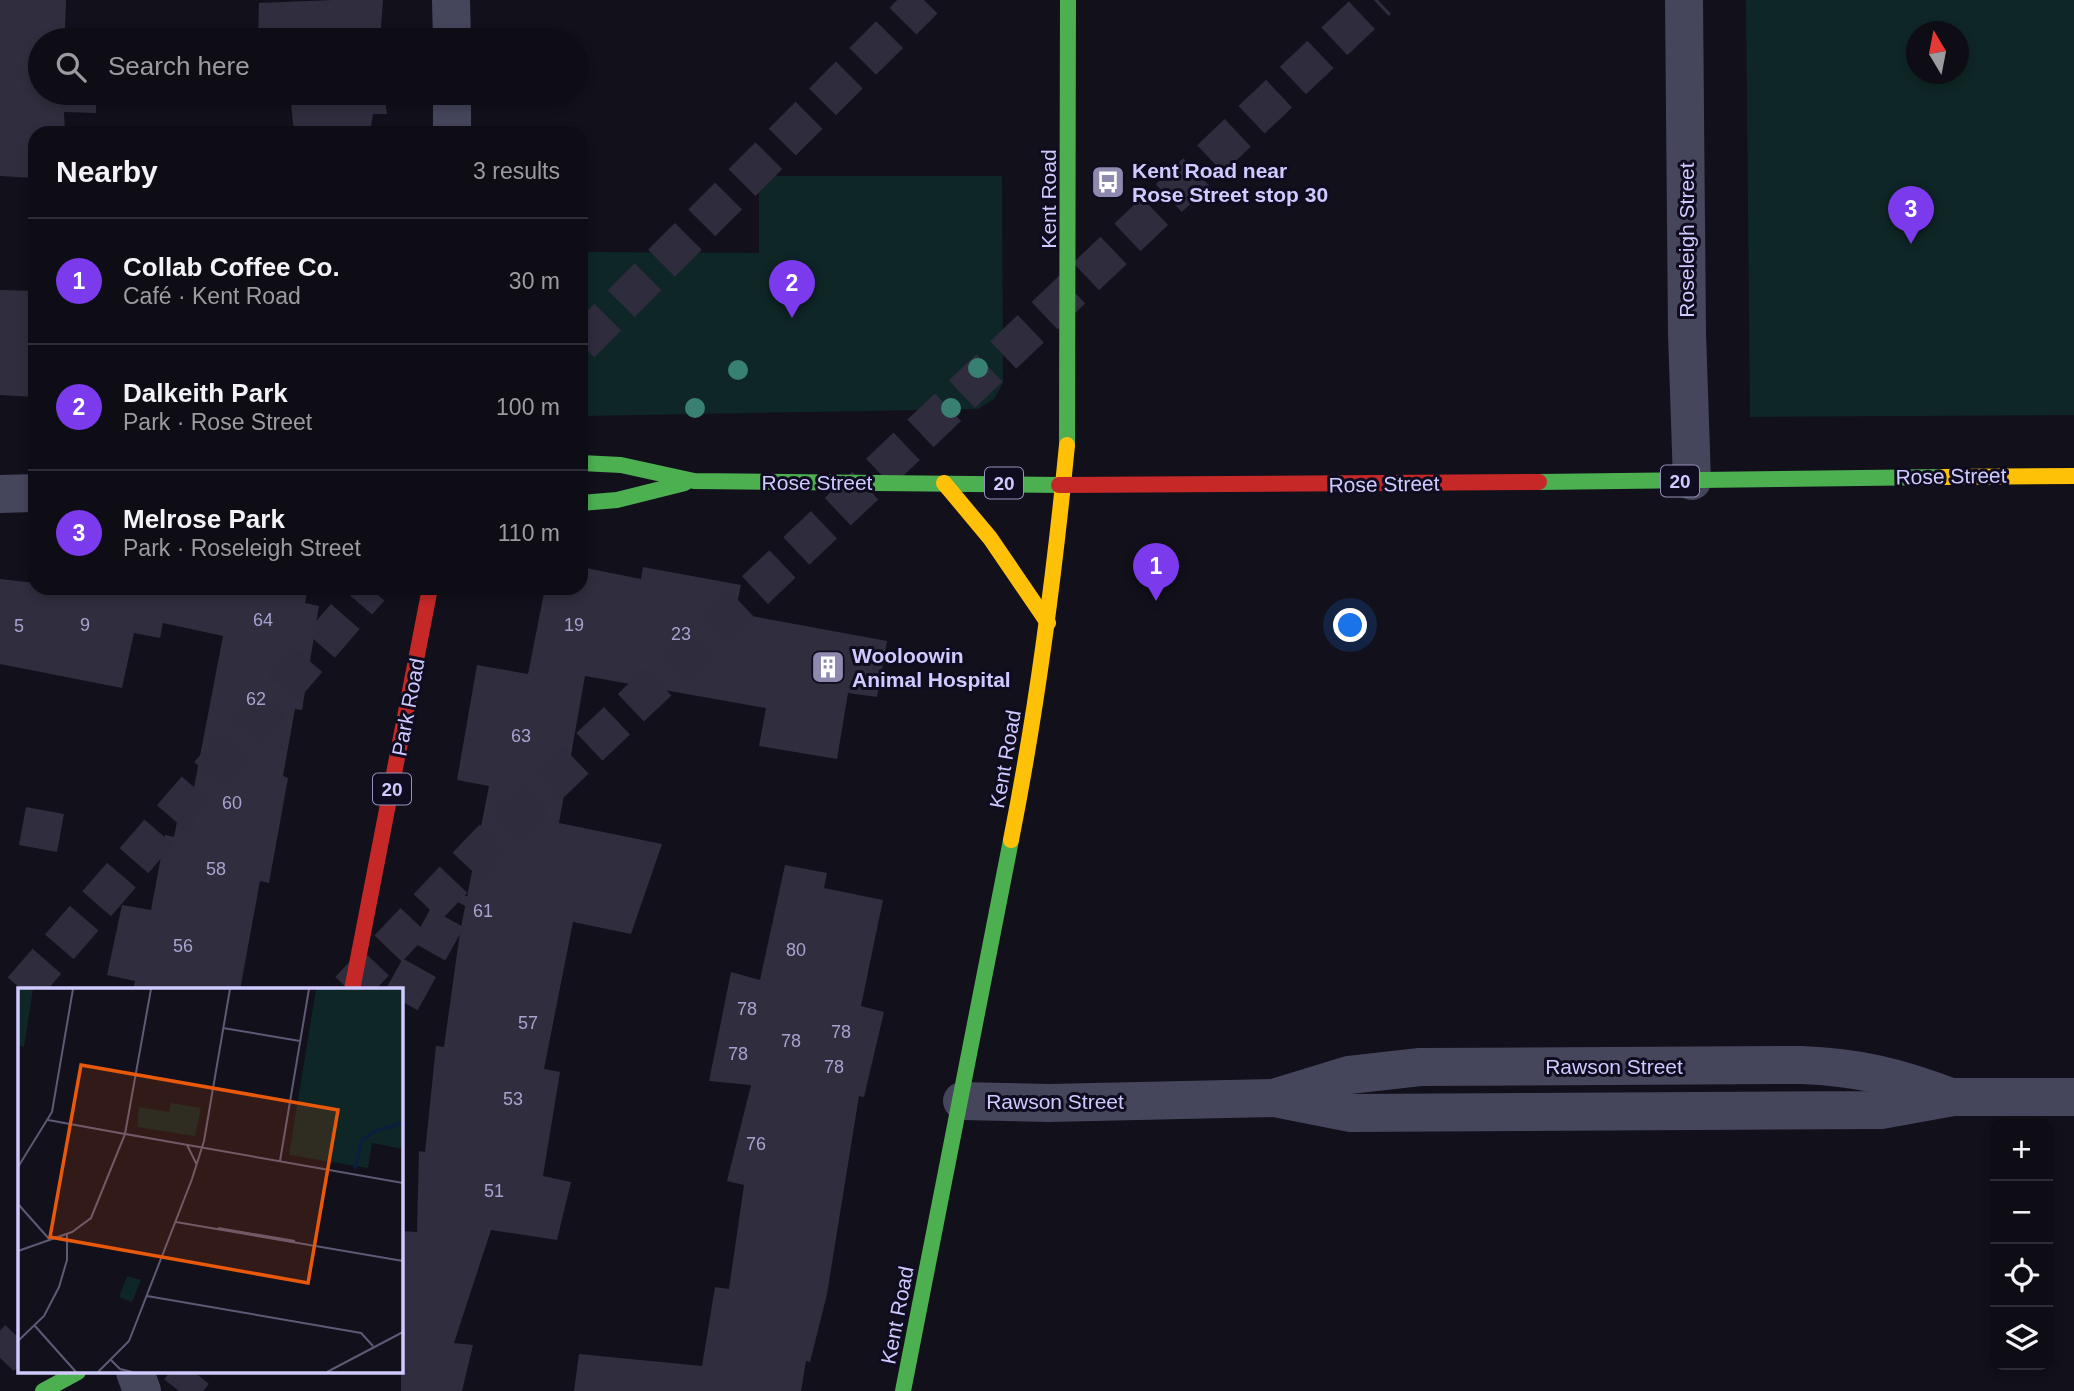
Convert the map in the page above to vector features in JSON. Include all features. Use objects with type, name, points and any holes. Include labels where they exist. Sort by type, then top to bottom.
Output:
[{"type":"main road","name":"Kent Road","points":[[903,1391],[1031,739],[1048,623],[1063,484],[1069,396],[1068,0]]},
{"type":"main road","name":"Rose Street","points":[[588,463],[621,465],[694,481],[1160,486],[2074,476]]},
{"type":"main road","name":"Rose Street","points":[[588,502],[617,500],[694,481]]},
{"type":"main road","points":[[944,483],[990,538],[1048,623]]},
{"type":"main road","name":"Park Road","points":[[352,988],[429,595]]},
{"type":"main road","points":[[43,1391],[74,1374]]},
{"type":"street","points":[[451,0],[452,28]]},
{"type":"street","name":"Roseleigh Street","points":[[1684,0],[1687,333],[1692,481]]},
{"type":"street","points":[[452,105],[452,126]]},
{"type":"street","points":[[0,494],[28,493]]},
{"type":"street","name":"Rawson Street","points":[[962,1101],[1049,1103],[1275,1098],[1351,1113],[1881,1110],[1953,1097],[2074,1097]]},
{"type":"street","points":[[136,1374],[142,1391]]},
{"type":"green space","points":[[1746,0],[2074,0],[2074,415],[1750,417]]},
{"type":"green space","points":[[759,176],[1002,176],[1003,383],[994,399],[978,409],[588,416],[588,252],[759,253]]},
{"type":"building","points":[[0,0],[66,0],[65,28],[28,28],[28,105],[96,105],[96,113],[64,112],[65,126],[28,126],[28,178],[0,176]]},
{"type":"building","points":[[383,0],[381,28],[258,28],[259,3]]},
{"type":"building","points":[[291,105],[386,105],[387,114],[373,114],[371,126],[293,126]]},
{"type":"building","points":[[0,290],[28,291],[28,397],[0,395]]},
{"type":"building","points":[[643,567],[741,585],[735,613],[887,641],[877,697],[848,693],[837,759],[759,746],[766,708],[585,676],[559,823],[662,844],[631,934],[573,922],[544,1069],[560,1072],[543,1176],[571,1182],[557,1240],[491,1230],[454,1343],[473,1345],[462,1391],[401,1391],[402,1231],[417,1232],[419,1151],[425,1152],[436,1046],[444,1047],[460,932],[489,786],[457,780],[477,665],[528,674],[544,595],[588,595],[588,568],[641,579]]},
{"type":"building","points":[[0,579],[28,582],[28,595],[307,595],[305,603],[319,606],[302,710],[295,709],[283,776],[288,778],[269,883],[260,881],[240,988],[133,988],[135,981],[107,975],[122,905],[151,910],[165,835],[174,837],[182,796],[192,798],[223,636],[163,623],[160,638],[134,633],[122,688],[0,664]]},
{"type":"building","points":[[26,807],[64,814],[57,852],[19,845]]},
{"type":"building","points":[[785,865],[827,873],[824,888],[883,900],[861,1006],[884,1012],[864,1097],[859,1096],[827,1294],[810,1362],[806,1361],[801,1391],[574,1391],[579,1354],[702,1366],[715,1287],[729,1289],[744,1185],[727,1181],[751,1085],[709,1081],[731,972],[760,980]]},
{"type":"tunnel","points":[[588,337],[924,0]]},
{"type":"tunnel","points":[[351,988],[489,842],[1378,0]]},
{"type":"tunnel","points":[[24,988],[364,595]]},
{"type":"tunnel","points":[[402,999],[461,893]]},
{"type":"tunnel","points":[[0,1358],[18,1339]]},
{"type":"tunnel","points":[[179,1391],[192,1374]]},
{"type":"traffic: fast","points":[[1067,445],[1068,0]]},
{"type":"traffic: fast","points":[[588,463],[621,465],[694,481],[1059,485]]},
{"type":"traffic: fast","points":[[1539,482],[1943,477]]},
{"type":"traffic: fast","points":[[588,502],[617,500],[685,483]]},
{"type":"traffic: fast","points":[[903,1391],[1011,840]]},
{"type":"traffic: fast","points":[[43,1391],[74,1374]]},
{"type":"traffic: slow","points":[[1011,840],[1044,643],[1067,445]]},
{"type":"traffic: slow","points":[[1943,477],[2074,476]]},
{"type":"traffic: slow","points":[[944,483],[990,538],[1048,623]]},
{"type":"traffic: jam","points":[[1059,485],[1539,482]]},
{"type":"traffic: jam","points":[[352,988],[429,595]]},
{"type":"place","name":"Kent Road near Rose Street stop 30","points":[[1108,182]]},
{"type":"place","name":"Melrose Park","points":[[1911,244]]},
{"type":"place","name":"Dalkeith Park","points":[[792,318]]},
{"type":"place","name":"Collab Coffee Co.","points":[[1156,601]]},
{"type":"place","name":"Wooloowin Animal Hospital","points":[[828,667]]}]
